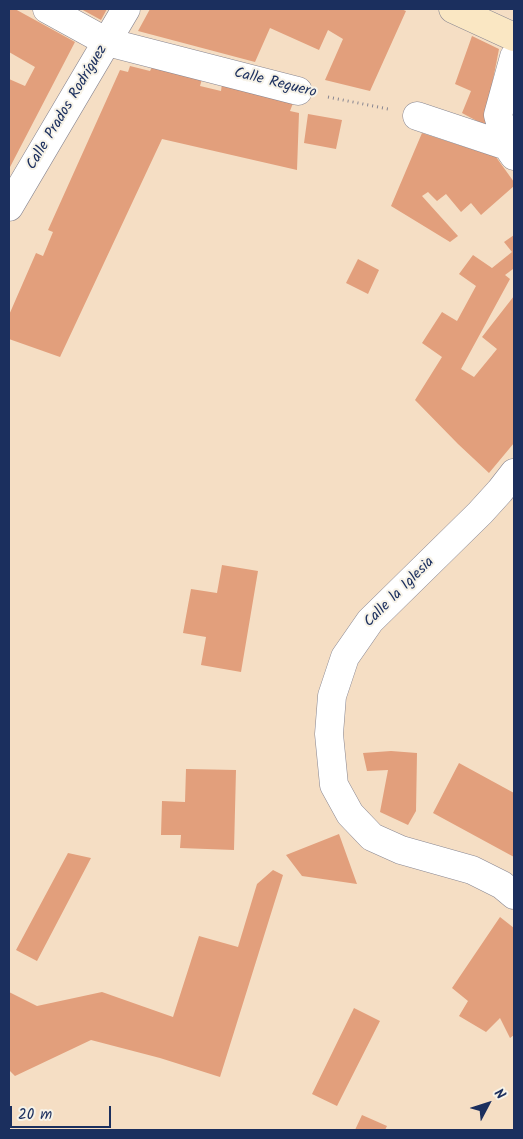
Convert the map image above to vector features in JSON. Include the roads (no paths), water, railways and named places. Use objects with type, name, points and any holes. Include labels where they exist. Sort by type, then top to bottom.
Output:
[{"type":"street","name":"Calle Reguero","points":[[47,9],[108,42],[298,91]]},
{"type":"street","name":"Calle Prados Rodríguez","points":[[9,207],[126,9]]},
{"type":"street","points":[[453,9],[514,37]]},
{"type":"street","points":[[511,151],[498,115],[514,57]]},
{"type":"street","points":[[417,116],[511,151]]},
{"type":"street","name":"Calle la Iglesia","points":[[514,473],[480,513],[370,621],[345,656],[332,696],[329,734],[334,785],[350,814],[372,837],[401,850],[472,870],[502,884],[514,895]]}]
